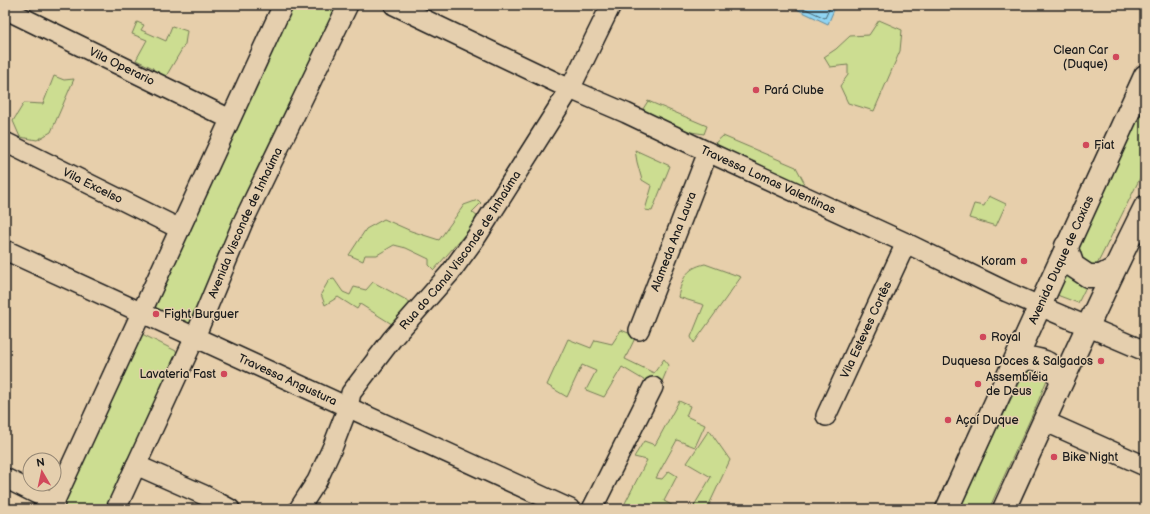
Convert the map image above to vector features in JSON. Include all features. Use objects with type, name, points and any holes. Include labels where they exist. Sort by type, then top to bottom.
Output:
[{"type":"main road","name":"Avenida Duque de Caxias","points":[[947,509],[1145,76]]},
{"type":"main road","points":[[1005,509],[1062,381],[1114,269],[1145,207]]},
{"type":"main road","points":[[1066,246],[1073,266],[1088,276],[1101,276],[1114,269]]},
{"type":"main road","points":[[1011,370],[1026,358],[1041,359],[1054,368],[1062,381]]},
{"type":"street","points":[[5,478],[53,506],[283,5]]},
{"type":"street","name":"Avenida Visconde de Inhaúma","points":[[116,509],[195,337],[243,222],[348,5]]},
{"type":"street","name":"Travessa Lomas Valentinas","points":[[394,5],[570,90],[626,113],[906,243],[1007,292],[1145,351]]},
{"type":"street","name":"Rua do Canal Visconde de Inhaúma","points":[[299,509],[317,481],[333,446],[348,407],[351,393],[402,328],[450,273],[477,236],[570,90],[611,5]]},
{"type":"street","name":"Vila Operario","points":[[15,14],[230,119]]},
{"type":"street","name":"Vila Excelso","points":[[5,142],[180,229]]},
{"type":"street","name":"Alameda Ana Laura","points":[[639,330],[708,152]]},
{"type":"street","name":"Vila Esteves Cortês","points":[[826,416],[906,243]]},
{"type":"street","name":"Travessa Angustura","points":[[5,250],[570,509]]},
{"type":"street","points":[[592,509],[653,387]]},
{"type":"street","points":[[1044,421],[1145,466]]},
{"type":"street","points":[[136,465],[204,495],[230,509]]},
{"type":"green space","points":[[287,5],[336,5],[341,8],[194,329],[149,308]]},
{"type":"green space","points":[[879,20],[902,30],[900,51],[874,111],[848,103],[840,86],[848,75],[848,65],[830,67],[824,57],[836,49],[850,36],[869,35]]},
{"type":"green space","points":[[137,22],[144,25],[141,30],[166,41],[172,26],[187,31],[185,44],[162,83],[154,79],[153,68],[136,60],[147,40],[132,34]]},
{"type":"green space","points":[[54,76],[64,80],[74,79],[51,132],[37,140],[20,137],[13,121],[24,103],[43,104]]},
{"type":"green space","points":[[1145,95],[1145,168],[1078,303],[1057,295]]},
{"type":"green space","points":[[648,101],[707,126],[704,134],[691,132],[684,136],[642,118],[643,109]]},
{"type":"green space","points":[[723,136],[796,167],[804,182],[800,187],[716,152],[714,144]]},
{"type":"green space","points":[[635,150],[670,166],[652,211],[645,210],[652,186],[642,180]]},
{"type":"green space","points":[[989,196],[1006,204],[996,226],[969,218],[974,204],[984,206]]},
{"type":"green space","points":[[478,200],[481,203],[472,212],[479,218],[434,270],[429,265],[429,259],[406,248],[394,245],[377,255],[365,255],[363,261],[349,255],[366,229],[384,219],[411,231],[439,240],[464,205]]},
{"type":"green space","points":[[705,264],[741,277],[694,343],[691,337],[704,305],[678,297],[683,280],[689,271]]},
{"type":"green space","points":[[334,279],[343,292],[350,295],[354,287],[366,290],[373,282],[412,303],[395,326],[360,304],[357,309],[338,297],[325,305],[321,294],[329,280]]},
{"type":"green space","points":[[621,330],[636,336],[625,359],[654,373],[664,359],[669,365],[659,389],[622,367],[604,397],[586,390],[596,371],[582,365],[567,397],[547,385],[568,339],[591,348],[595,340],[612,344]]},
{"type":"green space","points":[[140,333],[178,352],[106,509],[55,509]]},
{"type":"green space","points":[[1026,367],[1049,375],[989,509],[959,509]]},
{"type":"green space","points":[[679,401],[690,406],[686,416],[705,425],[695,447],[677,440],[656,478],[662,479],[669,471],[677,476],[664,501],[679,509],[622,509],[647,460],[634,457],[644,441],[655,445]]},
{"type":"green space","points":[[709,430],[730,460],[707,509],[692,509],[711,477],[687,463]]},
{"type":"water","points":[[788,5],[836,5],[828,24]]},
{"type":"place","name":"Clean Car (Duque)","points":[[1116,57]]},
{"type":"place","name":"Pará Clube","points":[[756,90]]},
{"type":"place","name":"Fiat","points":[[1086,145]]},
{"type":"place","name":"Koram","points":[[1024,261]]},
{"type":"place","name":"Fight Burguer","points":[[156,314]]},
{"type":"place","name":"Royal","points":[[983,337]]},
{"type":"place","name":"Duquesa Doces & Salgados","points":[[1101,361]]},
{"type":"place","name":"Lavateria Fast","points":[[224,374]]},
{"type":"place","name":"Assembléia de Deus","points":[[978,384]]},
{"type":"place","name":"Açaí Duque","points":[[948,420]]},
{"type":"place","name":"Bike Night","points":[[1054,457]]}]
